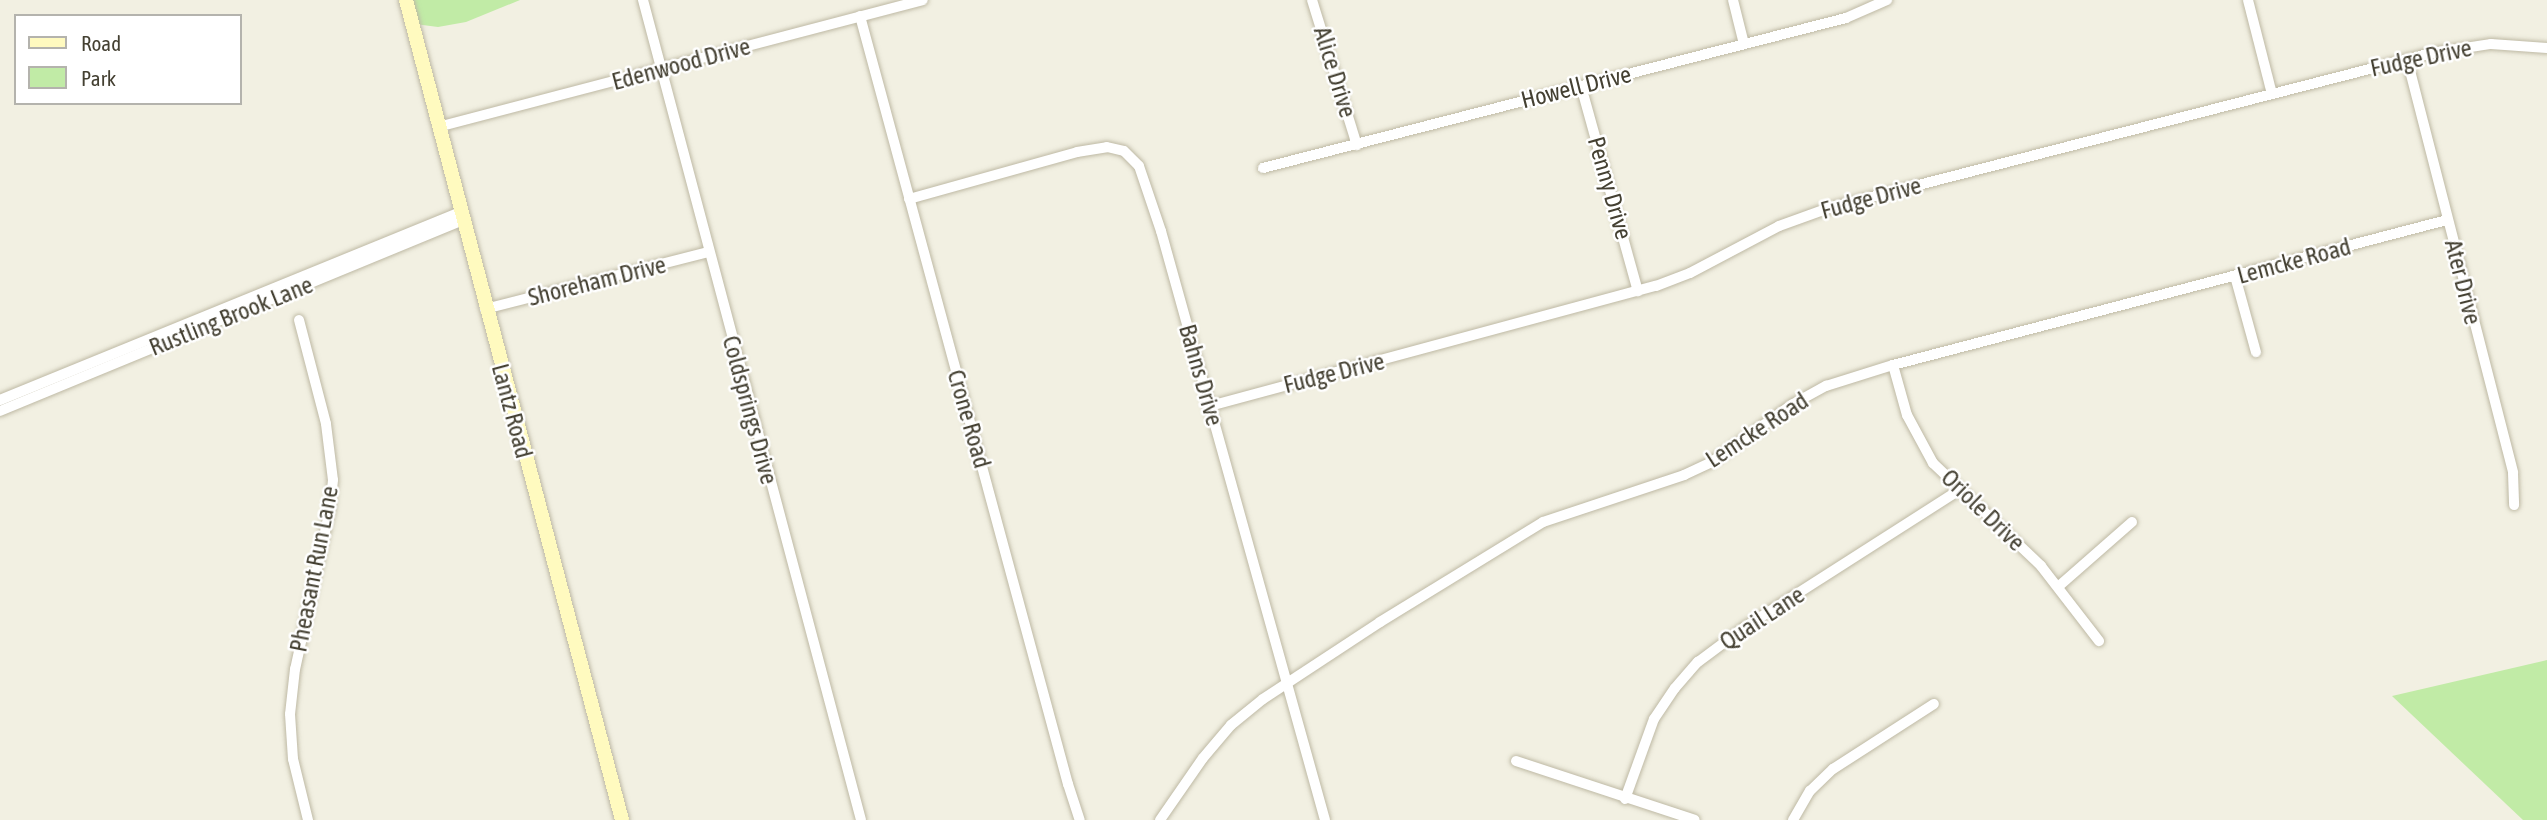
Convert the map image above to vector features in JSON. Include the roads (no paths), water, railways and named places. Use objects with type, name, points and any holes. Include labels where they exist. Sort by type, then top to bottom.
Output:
[{"type":"street","name":"Lantz Road","points":[[406,0],[485,309],[622,820]]},
{"type":"street","name":"Coldsprings Drive","points":[[643,0],[861,820]]},
{"type":"street","name":"Edenwood Drive","points":[[439,127],[923,0]]},
{"type":"street","name":"Alice Drive","points":[[1312,0],[1357,145]]},
{"type":"street","points":[[1733,0],[1744,44]]},
{"type":"street","name":"Howell Drive","points":[[1263,168],[1846,18],[1887,0]]},
{"type":"street","points":[[2248,0],[2272,94]]},
{"type":"street","name":"Crone Road","points":[[860,16],[1080,820]]},
{"type":"street","name":"Fudge Drive","points":[[1210,406],[1637,291],[1690,272],[1794,219],[2407,59],[2476,45],[2547,48]]},
{"type":"street","name":"Ater Drive","points":[[2407,59],[2513,473],[2514,505]]},
{"type":"street","name":"Penny Drive","points":[[1581,86],[1637,291]]},
{"type":"street","name":"Bahns Drive","points":[[909,199],[1077,152],[1107,148],[1128,154],[1139,166],[1147,184],[1325,820]]},
{"type":"street","name":"Rustling Brook Lane","points":[[0,400],[461,216]]},
{"type":"street","name":"Rustling Brook Lane","points":[[0,411],[461,216]]},
{"type":"street","name":"Lemcke Road","points":[[1160,820],[1203,758],[1231,725],[1287,683],[1441,583],[1531,528],[1579,508],[1692,472],[1721,457],[1803,398],[1841,380],[2447,220]]},
{"type":"street","name":"Shoreham Drive","points":[[485,309],[708,251]]},
{"type":"street","points":[[2235,276],[2256,352]]},
{"type":"street","name":"Pheasant Run Lane","points":[[299,320],[326,424],[333,480],[330,509],[295,669],[290,714],[293,759],[308,820]]},
{"type":"street","name":"Oriole Drive","points":[[1893,365],[1902,402],[1916,435],[1933,463],[2059,586],[2099,640]]},
{"type":"street","name":"Quail Lane","points":[[1625,799],[1654,719],[1675,688],[1698,662],[1729,638],[1959,490]]},
{"type":"street","points":[[2059,586],[2132,522]]},
{"type":"street","points":[[1793,820],[1810,791],[1833,769],[1934,704]]},
{"type":"street","points":[[1516,761],[1695,820]]}]
